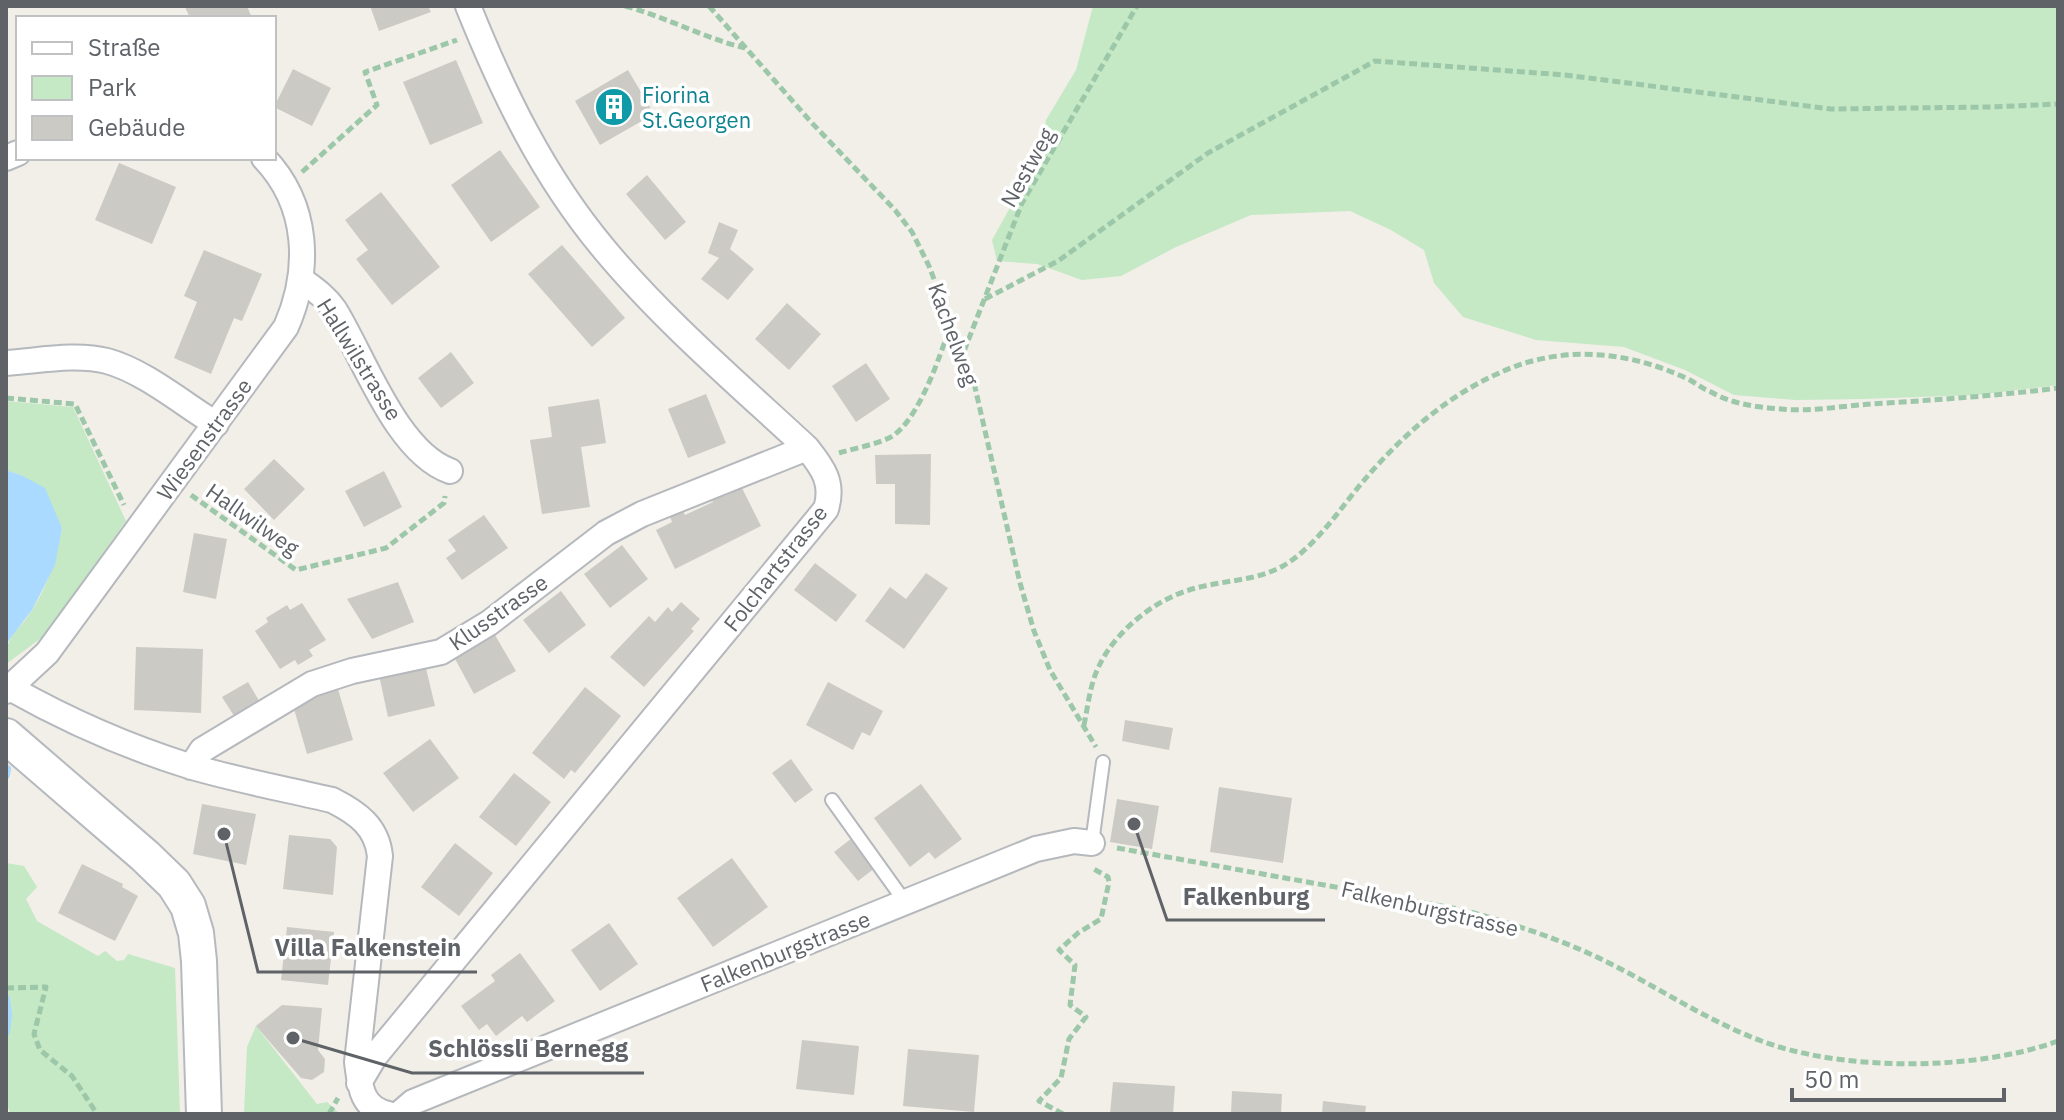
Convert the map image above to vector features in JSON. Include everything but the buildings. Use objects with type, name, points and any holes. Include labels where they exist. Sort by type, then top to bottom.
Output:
[{"type":"street","name":"Folchartstrasse","points":[[359,1083],[375,1056],[826,509],[830,484],[826,473],[807,448],[672,322],[603,247],[548,172],[524,131],[502,89],[468,6]]},
{"type":"street","name":"Wiesenstrasse","points":[[8,689],[47,653],[286,327],[302,280],[302,243],[294,206],[265,160]]},
{"type":"street","name":"Hallwilstrasse","points":[[302,280],[333,308],[378,392],[425,458],[450,471]]},
{"type":"street","points":[[6,363],[75,358],[106,361],[132,372],[216,424]]},
{"type":"street","name":"Klusstrasse","points":[[191,767],[202,750],[312,684],[352,671],[441,652],[489,623],[606,533],[642,514],[807,448]]},
{"type":"street","points":[[8,689],[141,749],[191,767],[332,800],[352,810],[368,824],[378,840],[380,856],[357,1062],[362,1096],[371,1107],[388,1114]]},
{"type":"street","points":[[6,736],[145,856],[174,884],[188,906],[196,933],[199,961],[204,1114]]},
{"type":"street","name":"Falkenburgstrasse","points":[[399,1114],[413,1102],[1036,849],[1074,841],[1092,843]]},
{"type":"lane","points":[[1092,843],[1103,762]]},
{"type":"lane","points":[[832,800],[905,902]]},
{"type":"path","points":[[625,6],[684,25],[721,42],[746,48]]},
{"type":"path","name":"Kachelweg","points":[[709,6],[912,232],[929,266],[974,383],[1030,619],[1050,670],[1084,725],[1098,667],[1134,622],[1189,590],[1261,575],[1292,560],[1307,549],[1368,475],[1413,430],[1457,395],[1525,363],[1580,353],[1627,357],[1652,364],[1730,401],[1786,410],[1971,398],[2058,388]]},
{"type":"path","name":"Nestweg","points":[[964,353],[1022,203],[1137,6]]},
{"type":"path","points":[[300,174],[377,105],[365,72],[456,40]]},
{"type":"path","points":[[985,299],[1058,261],[1208,153],[1375,61],[1565,75],[1831,109],[2058,104]]},
{"type":"path","points":[[835,454],[889,438],[902,427],[922,396],[944,344],[956,333]]},
{"type":"path","points":[[6,398],[75,404],[128,515]]},
{"type":"path","name":"Hallwilweg","points":[[186,492],[296,570],[386,548],[444,503],[450,471]]},
{"type":"path","name":"Falkenburgstrasse","points":[[1092,843],[1464,910],[1513,924],[1605,961],[1747,1035],[1804,1053],[1881,1062],[1953,1063],[2010,1055],[2058,1041]]},
{"type":"path","points":[[1063,1114],[1039,1101],[1061,1078],[1069,1039],[1086,1017],[1070,1005],[1075,965],[1059,950],[1101,919],[1109,882],[1102,874]]},
{"type":"path","points":[[6,988],[46,987],[34,1034],[40,1050],[72,1076],[97,1114]]},
{"type":"green space","points":[[1093,6],[2058,6],[2058,385],[1976,395],[1863,399],[1796,400],[1734,395],[1685,370],[1624,347],[1536,340],[1463,317],[1434,283],[1424,250],[1350,211],[1251,215],[1176,247],[1121,276],[1082,280],[1037,264],[997,261],[992,240],[1017,195],[1039,165],[1046,120],[1076,70]]},
{"type":"green space","points":[[6,401],[73,407],[126,521],[44,636],[6,664],[10,639],[32,610],[47,580],[62,528],[23,476],[6,470]]},
{"type":"green space","points":[[6,863],[24,866],[37,887],[26,899],[37,921],[98,956],[105,951],[117,961],[124,960],[128,954],[175,968],[180,1114],[11,1114],[6,1103]]},
{"type":"green space","points":[[256,1026],[317,1104],[327,1102],[340,1114],[244,1114],[247,1047]]},
{"type":"water","points":[[6,470],[45,488],[62,528],[55,565],[32,610],[6,644]]},
{"type":"waterway","points":[[6,775],[7,769]]},
{"type":"waterway","points":[[6,999],[6,1032]]},
{"type":"place","name":"Fiorina St.Georgen","points":[[614,107]]},
{"type":"place","name":"Falkenburg","points":[[1134,824]]},
{"type":"place","name":"Villa Falkenstein","points":[[224,834]]},
{"type":"place","name":"Schlössli Bernegg","points":[[293,1038]]}]
